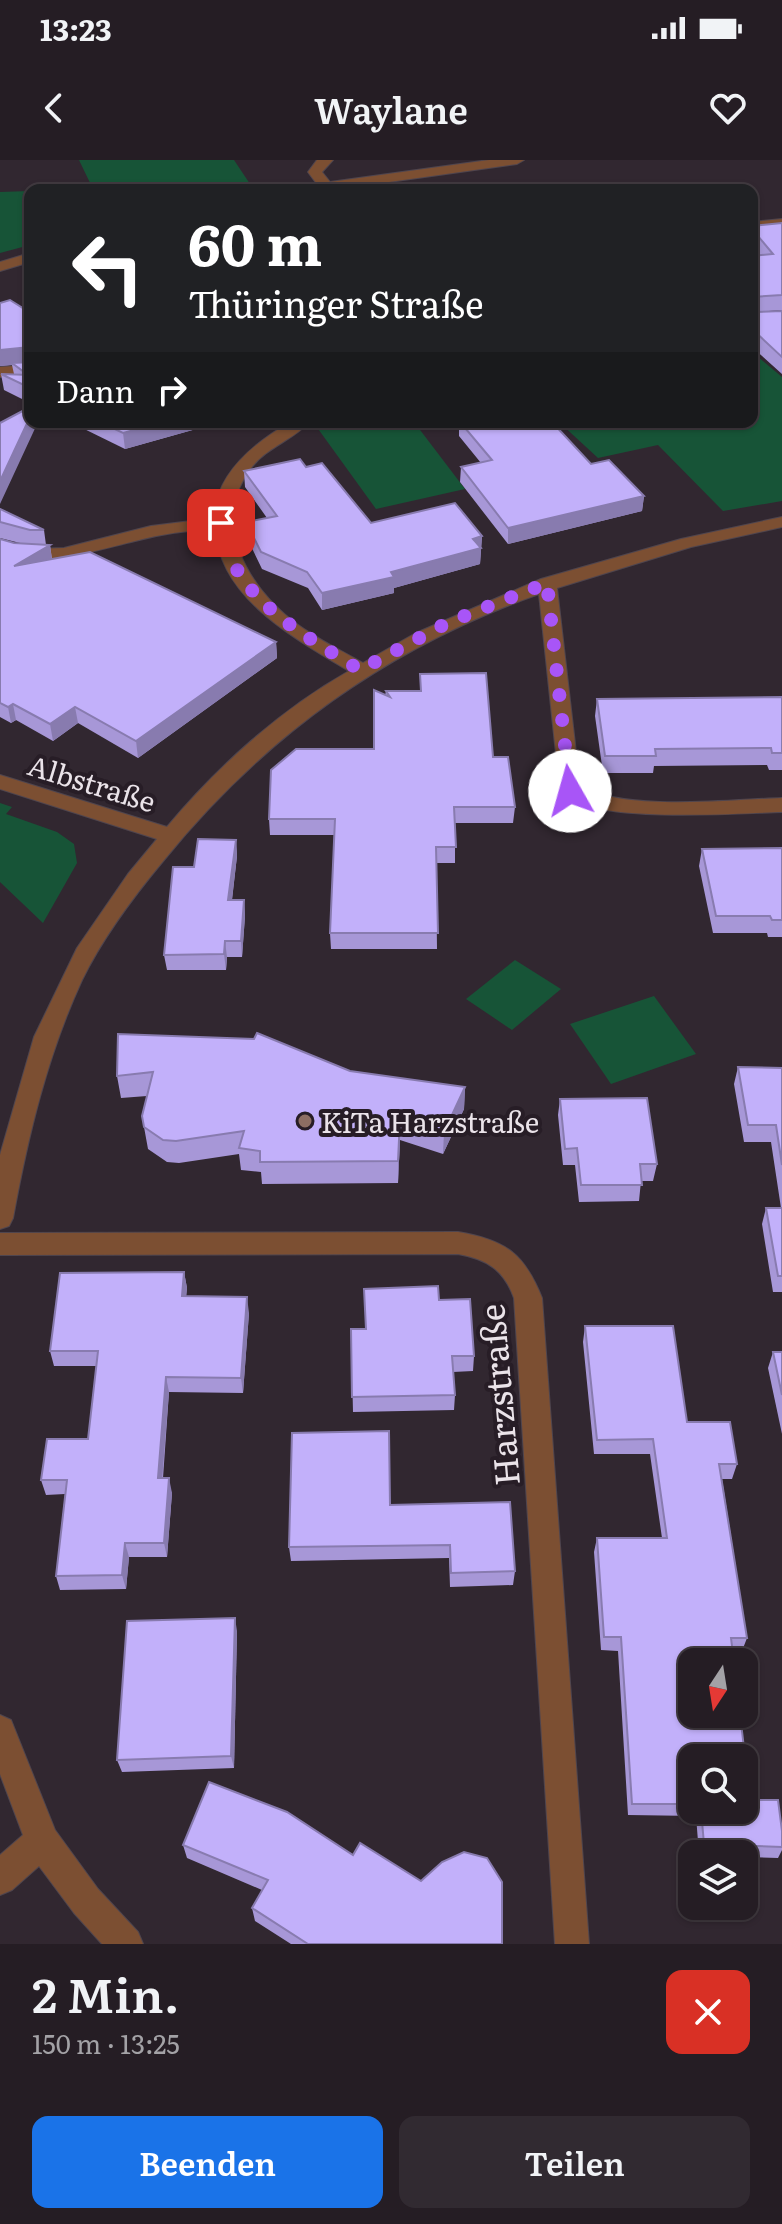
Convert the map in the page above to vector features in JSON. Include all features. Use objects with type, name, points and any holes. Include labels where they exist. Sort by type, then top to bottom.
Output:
[{"type":"street","points":[[324,184],[315,172],[317,166],[326,160]]},
{"type":"street","points":[[341,184],[517,160]]},
{"type":"street","points":[[758,225],[782,223]]},
{"type":"street","points":[[0,267],[24,259]]},
{"type":"street","points":[[0,372],[24,370]]},
{"type":"street","points":[[291,428],[254,451],[230,485],[221,523],[223,536],[236,566],[254,594],[278,619],[360,670]]},
{"type":"street","points":[[0,1218],[29,1089],[72,977],[111,915],[168,835],[201,797],[245,757],[360,670],[447,623],[547,583],[688,541],[782,522]]},
{"type":"street","points":[[0,545],[28,554],[63,555],[166,528],[221,523]]},
{"type":"street","points":[[547,583],[570,791],[597,803],[782,805]]},
{"type":"street","name":"Albstraße","points":[[0,782],[168,835]]},
{"type":"street","name":"Harzstraße","points":[[0,1244],[458,1243],[486,1247],[503,1257],[521,1277],[528,1298],[572,1944]]},
{"type":"street","points":[[0,1731],[42,1841],[86,1901],[126,1944]]},
{"type":"street","points":[[0,1878],[42,1841]]},
{"type":"green space","points":[[79,160],[234,160],[250,184],[91,184]]},
{"type":"green space","points":[[24,191],[24,247],[0,253],[0,192]]},
{"type":"green space","points":[[758,357],[782,377],[782,501],[723,511],[658,445],[598,458],[566,428],[758,428]]},
{"type":"green space","points":[[317,428],[419,428],[465,489],[376,509]]},
{"type":"green space","points":[[0,803],[12,807],[6,814],[57,832],[74,844],[77,863],[43,923],[0,882]]},
{"type":"green space","points":[[515,960],[561,989],[512,1030],[466,999]]},
{"type":"green space","points":[[654,996],[696,1054],[611,1084],[570,1024]]},
{"type":"building","points":[[782,223],[782,295],[758,297],[758,255],[773,254],[758,236],[758,225]]},
{"type":"building","points":[[10,300],[24,309],[24,348],[0,350],[0,303]]},
{"type":"building","points":[[782,311],[782,357],[758,335],[758,312]]},
{"type":"building","points":[[24,362],[24,372],[12,363]]},
{"type":"building","points":[[1,374],[24,375],[24,385]]},
{"type":"building","points":[[24,410],[25,428],[0,481],[0,423]]},
{"type":"building","points":[[113,428],[142,428],[123,433]]},
{"type":"building","points":[[465,428],[558,428],[591,464],[609,460],[644,496],[508,528],[461,467],[492,460]]},
{"type":"building","points":[[300,459],[306,467],[322,463],[371,523],[455,503],[482,536],[473,539],[481,548],[391,572],[394,577],[322,593],[307,572],[261,552],[246,522],[277,516],[244,471]]},
{"type":"building","points":[[0,509],[44,530],[30,530],[0,522]]},
{"type":"building","points":[[0,539],[50,545],[14,566],[90,552],[276,642],[136,741],[75,707],[50,724],[13,704],[8,707],[0,703]]},
{"type":"building","points":[[486,673],[493,757],[508,757],[515,807],[454,807],[456,847],[436,847],[438,933],[330,933],[335,819],[269,819],[271,770],[296,749],[374,749],[374,690],[390,697],[386,691],[421,691],[420,674]]},
{"type":"building","points":[[782,697],[782,753],[772,753],[771,748],[655,749],[656,756],[605,756],[597,699]]},
{"type":"building","points":[[198,839],[236,840],[228,900],[244,900],[241,941],[225,941],[224,954],[164,955],[173,867],[194,867]]},
{"type":"building","points":[[782,848],[782,920],[772,920],[770,916],[716,916],[702,849]]},
{"type":"building","name":"KiTa Harzstraße","points":[[257,1033],[350,1071],[465,1087],[444,1132],[400,1118],[398,1161],[260,1162],[260,1151],[239,1148],[244,1131],[176,1141],[163,1140],[144,1127],[142,1116],[153,1072],[117,1076],[118,1034],[254,1039]]},
{"type":"building","points":[[738,1067],[782,1068],[782,1165],[776,1125],[748,1125]]},
{"type":"building","points":[[647,1098],[657,1164],[640,1164],[642,1185],[581,1185],[577,1148],[565,1149],[560,1099]]},
{"type":"building","points":[[766,1208],[782,1208],[782,1276],[778,1276]]},
{"type":"building","points":[[184,1272],[182,1296],[247,1297],[241,1378],[166,1377],[158,1478],[169,1478],[164,1543],[125,1543],[122,1575],[56,1576],[67,1480],[41,1480],[47,1439],[88,1439],[98,1351],[50,1351],[60,1273]]},
{"type":"building","points":[[438,1286],[439,1300],[470,1299],[474,1356],[452,1356],[455,1395],[352,1397],[351,1329],[366,1329],[364,1289]]},
{"type":"building","points":[[585,1326],[673,1326],[687,1422],[730,1422],[737,1464],[719,1464],[747,1638],[731,1638],[732,1648],[678,1648],[678,1728],[742,1728],[743,1744],[678,1744],[678,1804],[632,1804],[621,1637],[604,1637],[597,1538],[667,1538],[653,1439],[597,1440]]},
{"type":"building","points":[[773,1352],[782,1352],[782,1395]]},
{"type":"building","points":[[389,1431],[390,1505],[510,1502],[515,1571],[451,1573],[450,1545],[289,1547],[292,1433]]},
{"type":"building","points":[[235,1618],[231,1756],[117,1760],[127,1621]]},
{"type":"building","points":[[209,1782],[287,1812],[353,1855],[360,1843],[421,1881],[442,1862],[464,1852],[487,1858],[502,1882],[502,1944],[308,1944],[252,1908],[268,1880],[183,1845]]},
{"type":"building","points":[[758,1800],[778,1800],[782,1847],[758,1846],[758,1840],[704,1840],[702,1824],[758,1824]]},
{"type":"place","name":"KiTa Harzstraße","points":[[305,1121]]},
{"type":"route","points":[[221,523],[236,566],[254,594],[278,619],[360,670],[447,623],[547,583],[570,791]]}]
